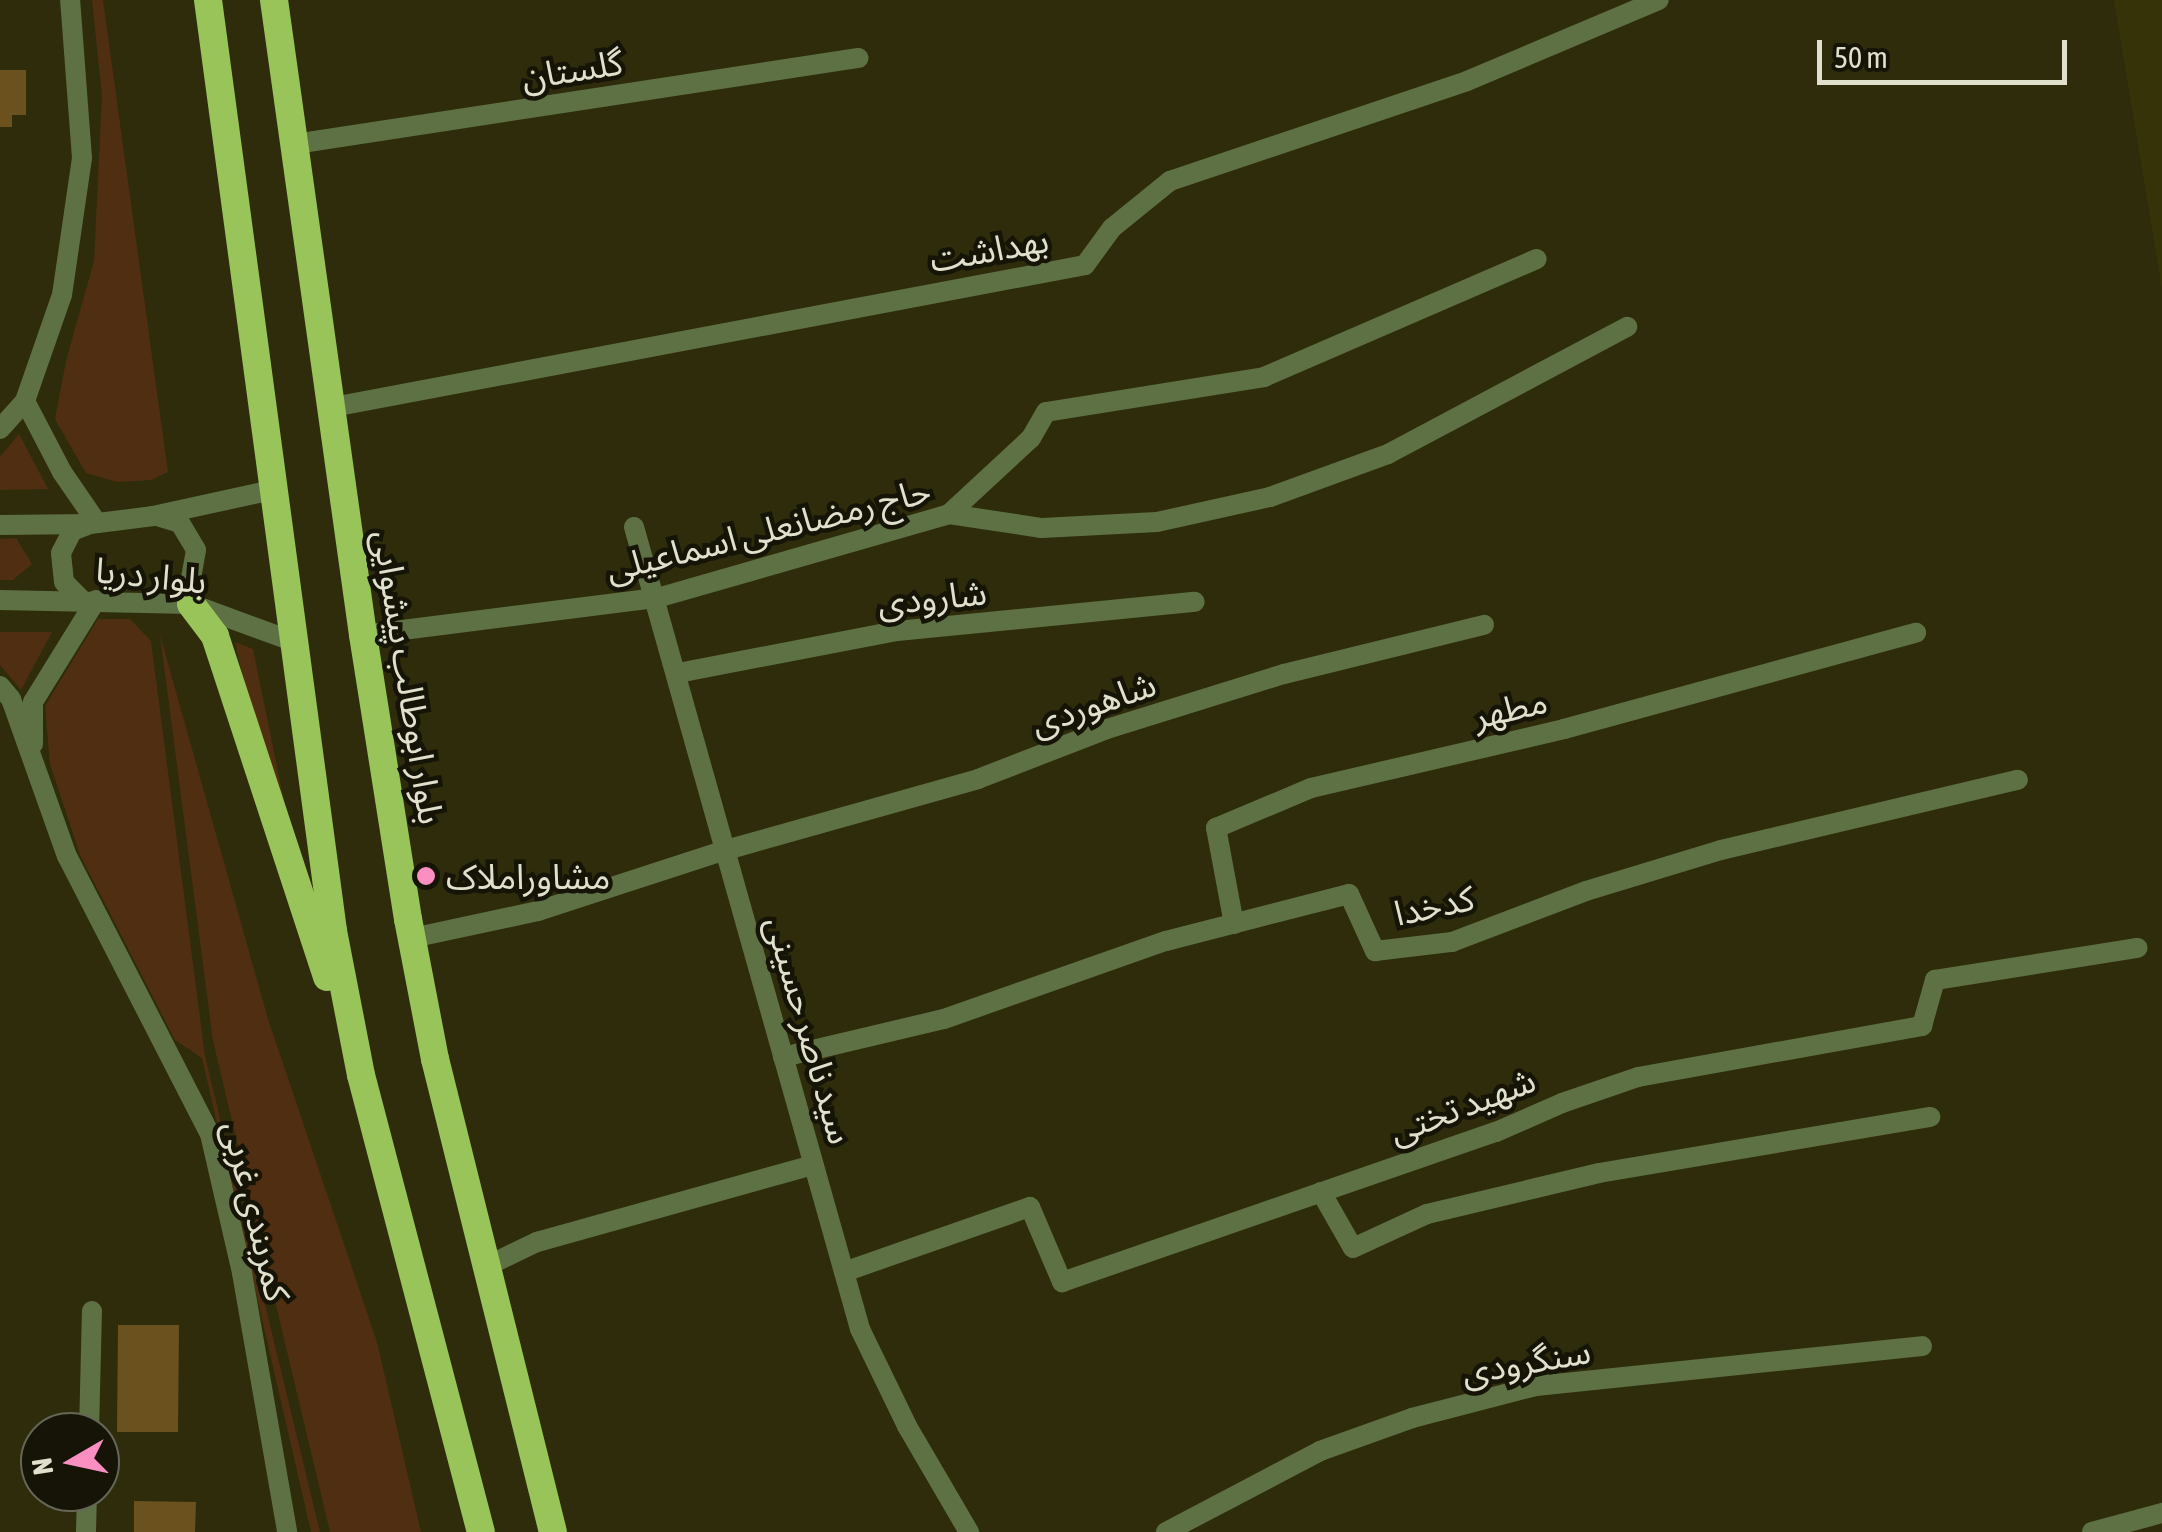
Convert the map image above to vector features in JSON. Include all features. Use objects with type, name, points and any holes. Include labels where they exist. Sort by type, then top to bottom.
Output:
[{"type":"highway","points":[[208,0],[333,931],[365,1092],[480,1532]]},
{"type":"highway","name":"بلوار ابوطالب پیشوایی","points":[[274,0],[363,636],[412,938],[435,1059],[553,1532]]},
{"type":"highway","points":[[192,604],[214,636],[365,1092]]},
{"type":"street","points":[[0,429],[24,400],[62,294],[82,158],[70,0]]},
{"type":"street","name":"بهداشت","points":[[333,407],[1085,264],[1112,228],[1170,180],[1468,81],[1659,0]]},
{"type":"street","name":"گلستان","points":[[295,144],[858,58]]},
{"type":"street","points":[[949,514],[1031,438],[1046,412],[1264,377],[1537,260]]},
{"type":"street","name":"حاج رمضانعلی اسماعیلی","points":[[363,636],[657,598],[949,514],[1042,528],[1157,522],[1270,497],[1388,454],[1628,327]]},
{"type":"street","points":[[24,400],[94,524],[72,531],[60,554],[64,582],[89,600],[34,702],[33,761]]},
{"type":"street","name":"بلوار دریا","points":[[0,525],[94,524],[153,516],[272,490]]},
{"type":"street","points":[[153,516],[167,516],[180,523],[196,550],[196,565],[182,591],[158,601]]},
{"type":"street","name":"سید ناصر حسینی","points":[[634,527],[860,1328],[907,1426],[969,1532]]},
{"type":"street","name":"بلوار دریا","points":[[0,600],[192,604],[292,641]]},
{"type":"street","name":"شارودی","points":[[678,673],[897,631],[1195,602]]},
{"type":"street","name":"شاهوردی","points":[[412,938],[538,910],[726,850],[978,779],[1107,729],[1284,674],[1484,624]]},
{"type":"street","name":"مطهر","points":[[1234,924],[1216,828],[1310,788],[1564,729],[1916,634]]},
{"type":"street","name":"کمربندی غربی","points":[[0,686],[11,699],[67,856],[210,1134],[242,1273],[286,1532]]},
{"type":"street","name":"کدخدا","points":[[783,1057],[944,1019],[1166,941],[1349,894],[1374,950],[1452,942],[1586,892],[1720,850],[2018,780]]},
{"type":"street","name":"شهید تختی","points":[[844,1272],[1030,1207],[1062,1282],[1638,1077],[1922,1026],[1935,980],[2137,948]]},
{"type":"street","points":[[1321,1192],[1353,1248],[1427,1214],[1599,1173],[1930,1117]]},
{"type":"street","points":[[485,1268],[536,1242],[814,1165]]},
{"type":"street","points":[[89,1412],[92,1311]]},
{"type":"street","name":"سنگرودی","points":[[1166,1532],[1320,1451],[1412,1418],[1536,1386],[1922,1346]]},
{"type":"street","points":[[2092,1532],[2162,1513]]},
{"type":"shaded area","points":[[92,0],[103,0],[168,472],[151,480],[118,482],[86,473],[55,419],[66,361],[94,261],[102,96]]},
{"type":"shaded area","points":[[2114,0],[2162,0],[2162,290]]},
{"type":"shaded area","points":[[19,434],[48,489],[0,490],[0,457]]},
{"type":"shaded area","points":[[16,538],[32,564],[13,580],[0,580],[0,539]]},
{"type":"shaded area","points":[[98,619],[130,619],[151,641],[205,1056],[320,1532],[311,1532],[202,1058],[175,1040],[80,855],[50,764],[45,706]]},
{"type":"shaded area","points":[[0,632],[52,632],[21,690],[0,665]]},
{"type":"shaded area","points":[[160,635],[268,1019],[377,1342],[421,1532],[330,1532],[213,1041]]},
{"type":"shaded area","points":[[235,642],[253,649],[299,875],[286,870]]},
{"type":"building","points":[[0,70],[26,70],[26,115],[12,115],[12,127],[0,127]]},
{"type":"building","points":[[118,1325],[179,1325],[178,1432],[120,1432]]},
{"type":"building","points":[[134,1501],[196,1502],[195,1532],[134,1532]]},
{"type":"place","name":"مشاوراملاک","points":[[426,876]]}]
